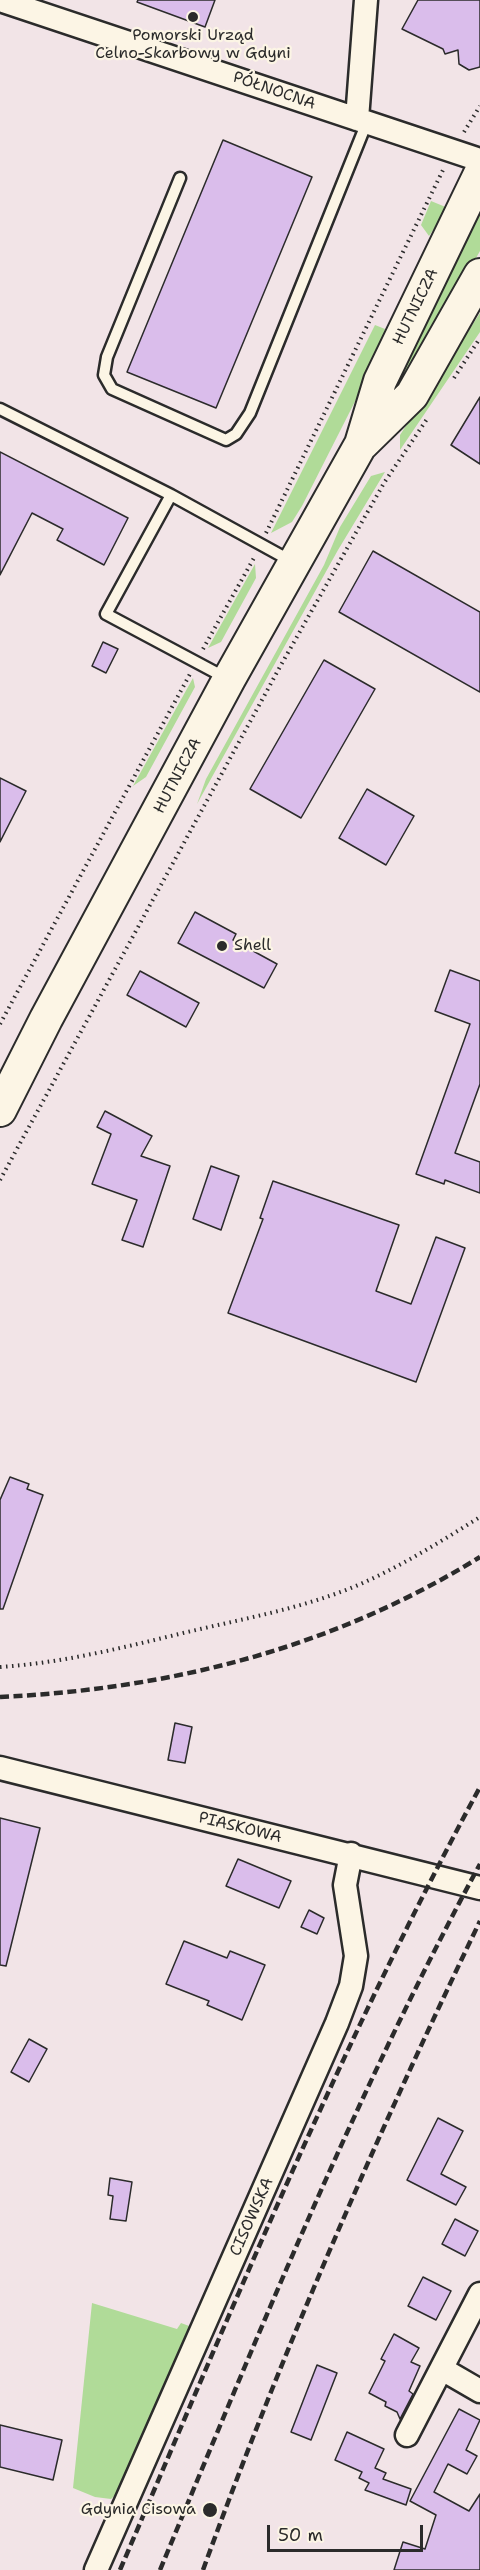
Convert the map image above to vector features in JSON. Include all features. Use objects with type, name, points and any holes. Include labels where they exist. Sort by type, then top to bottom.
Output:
[{"type":"main road","name":"HUTNICZA","points":[[0,1110],[46,1019],[229,679],[361,444],[380,381],[480,174]]},
{"type":"main road","name":"HUTNICZA","points":[[361,444],[412,395],[480,275]]},
{"type":"street","name":"PÓŁNOCNA","points":[[0,0],[480,160]]},
{"type":"street","points":[[362,120],[366,0]]},
{"type":"street","name":"PIASKOWA","points":[[0,1768],[480,1888]]},
{"type":"street","name":"CISOWSKA","points":[[96,2570],[348,1995],[356,1956],[345,1886],[351,1854]]},
{"type":"street","points":[[408,2435],[480,2294]]},
{"type":"street","points":[[442,2369],[480,2391]]},
{"type":"lane","points":[[180,178],[107,357],[104,375],[112,389],[226,440],[236,434],[250,413],[362,120]]},
{"type":"lane","points":[[0,410],[171,495],[294,563]]},
{"type":"lane","points":[[171,495],[106,614],[229,679]]},
{"type":"path","points":[[463,135],[480,106]]},
{"type":"path","points":[[0,1024],[260,545],[425,203],[444,169]]},
{"type":"path","points":[[448,387],[480,338]]},
{"type":"path","points":[[0,1180],[281,665],[384,483],[428,417]]},
{"type":"path","points":[[0,1667],[65,1660],[123,1648],[270,1613],[329,1596],[401,1564],[480,1517]]},
{"type":"green space","points":[[431,201],[448,208],[429,236],[421,225]]},
{"type":"green space","points":[[480,205],[480,251],[416,363],[369,426]]},
{"type":"green space","points":[[480,313],[480,332],[400,450],[400,435]]},
{"type":"green space","points":[[375,325],[385,329],[374,364],[302,506],[292,522],[271,533]]},
{"type":"green space","points":[[385,472],[338,550],[197,804],[206,779],[324,565],[340,527],[371,476]]},
{"type":"green space","points":[[255,564],[256,578],[221,642],[208,648]]},
{"type":"green space","points":[[193,678],[195,687],[146,777],[133,786]]},
{"type":"green space","points":[[92,2303],[177,2329],[181,2323],[192,2327],[120,2491],[111,2499],[95,2497],[73,2488]]},
{"type":"building","name":"Pomorski Urząd Celno-Skarbowy w Gdyni","points":[[138,0],[215,0],[205,27],[137,2]]},
{"type":"building","points":[[418,0],[480,0],[480,67],[469,70],[459,64],[458,50],[445,54],[443,49],[402,29]]},
{"type":"building","points":[[223,140],[312,177],[216,408],[127,372]]},
{"type":"building","points":[[480,397],[480,464],[451,445]]},
{"type":"building","points":[[0,452],[128,518],[104,565],[57,540],[63,529],[32,513],[0,575]]},
{"type":"building","points":[[373,551],[480,612],[480,692],[339,612]]},
{"type":"building","points":[[103,642],[118,649],[106,673],[92,666]]},
{"type":"building","points":[[324,660],[375,689],[301,818],[250,789]]},
{"type":"building","points":[[0,778],[26,791],[0,842]]},
{"type":"building","points":[[367,789],[414,816],[386,865],[339,838]]},
{"type":"building","points":[[195,912],[236,934],[233,940],[277,964],[264,988],[178,943]]},
{"type":"building","points":[[450,970],[480,981],[480,1084],[455,1153],[480,1162],[480,1193],[445,1180],[444,1184],[416,1174],[470,1024],[435,1011]]},
{"type":"building","points":[[140,971],[199,1003],[186,1027],[127,995]]},
{"type":"building","points":[[105,1111],[152,1136],[141,1156],[170,1166],[143,1247],[122,1240],[137,1200],[92,1184],[111,1134],[97,1127]]},
{"type":"building","points":[[211,1166],[239,1176],[221,1230],[193,1219]]},
{"type":"building","points":[[273,1181],[399,1225],[376,1291],[411,1304],[436,1237],[465,1248],[416,1382],[228,1313],[263,1219],[260,1218]]},
{"type":"building","points":[[10,1477],[29,1484],[27,1489],[43,1495],[3,1609],[0,1609],[0,1500]]},
{"type":"building","points":[[175,1723],[192,1727],[185,1763],[168,1760]]},
{"type":"building","points":[[0,1818],[40,1828],[6,1966],[0,1965]]},
{"type":"building","points":[[238,1859],[291,1881],[279,1908],[226,1886]]},
{"type":"building","points":[[309,1910],[324,1918],[317,1934],[301,1927]]},
{"type":"building","points":[[184,1941],[227,1958],[230,1951],[265,1965],[242,2020],[207,2005],[209,2001],[166,1984]]},
{"type":"building","points":[[29,2039],[47,2049],[29,2082],[11,2072]]},
{"type":"building","points":[[438,2118],[463,2131],[441,2174],[466,2187],[456,2205],[407,2180]]},
{"type":"building","points":[[110,2178],[132,2182],[126,2221],[110,2219],[113,2196],[108,2195]]},
{"type":"building","points":[[455,2219],[478,2231],[465,2256],[442,2244]]},
{"type":"building","points":[[423,2277],[451,2291],[436,2320],[408,2306]]},
{"type":"building","points":[[394,2334],[419,2348],[411,2362],[420,2366],[409,2391],[413,2394],[400,2419],[397,2412],[385,2406],[386,2402],[369,2393],[385,2361],[381,2359]]},
{"type":"building","points":[[317,2365],[337,2373],[311,2440],[291,2432]]},
{"type":"building","points":[[459,2409],[480,2420],[466,2450],[477,2456],[467,2474],[448,2464],[434,2492],[469,2511],[480,2494],[480,2570],[394,2570],[403,2542],[425,2549],[436,2515],[410,2501]]},
{"type":"building","points":[[0,2425],[62,2440],[53,2480],[0,2467]]},
{"type":"building","points":[[347,2432],[384,2449],[375,2468],[386,2473],[383,2479],[411,2489],[406,2505],[365,2490],[369,2483],[359,2478],[362,2472],[335,2460]]},
{"type":"railway","points":[[0,1697],[126,1685],[249,1658],[309,1639],[367,1616],[424,1589],[480,1557]]},
{"type":"railway","points":[[120,2570],[247,2273],[336,2076],[430,1882],[480,1787]]},
{"type":"railway","points":[[160,2570],[272,2302],[351,2124],[435,1950],[480,1864]]},
{"type":"railway","points":[[203,2570],[266,2405],[333,2242],[480,1921]]},
{"type":"place","name":"Pomorski Urząd Celno-Skarbowy w Gdyni","points":[[193,17]]},
{"type":"place","name":"Shell","points":[[222,946]]},
{"type":"place","name":"Gdynia Cisowa","points":[[210,2510]]}]
